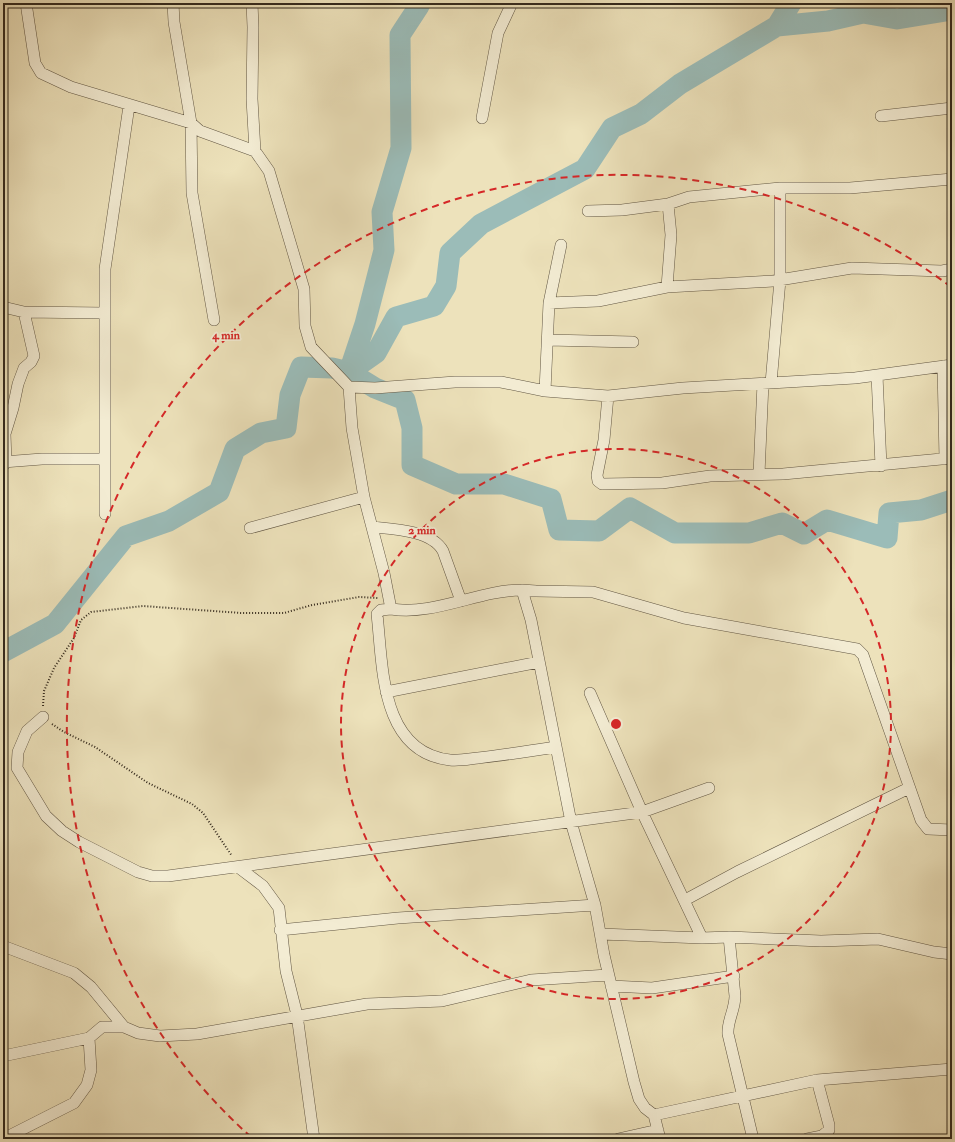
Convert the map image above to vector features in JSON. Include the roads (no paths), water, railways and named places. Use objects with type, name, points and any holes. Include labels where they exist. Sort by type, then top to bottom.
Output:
[{"type":"street","points":[[26,3],[35,63],[41,73],[71,87],[129,106],[191,122],[200,132],[255,151]]},
{"type":"street","points":[[173,3],[174,22],[191,122],[192,193],[214,320]]},
{"type":"street","points":[[252,3],[254,27],[252,99],[255,151],[268,171],[304,289],[305,326],[311,346],[349,387],[352,428],[364,497],[390,604]]},
{"type":"street","points":[[482,118],[498,34],[512,3]]},
{"type":"street","points":[[105,514],[105,269],[129,106]]},
{"type":"street","points":[[881,116],[952,108]]},
{"type":"street","points":[[588,210],[622,210],[668,204],[689,197],[780,188],[850,188],[952,179]]},
{"type":"street","points":[[760,474],[767,383],[780,280],[780,188]]},
{"type":"street","points":[[667,287],[671,235],[668,204]]},
{"type":"street","points":[[545,391],[549,303],[562,245]]},
{"type":"street","points":[[549,303],[598,301],[667,287],[780,280],[852,268],[942,271],[952,269]]},
{"type":"street","points":[[3,298],[3,307],[24,312],[104,313]]},
{"type":"street","points":[[24,312],[34,356],[31,362],[24,368],[18,384],[14,408],[5,434],[4,462],[42,459],[105,459]]},
{"type":"street","points":[[548,340],[633,342]]},
{"type":"street","points":[[349,387],[375,388],[455,382],[501,382],[545,391],[608,396],[683,388],[877,375],[947,365],[948,459],[881,466],[710,476],[662,483],[602,484],[597,475],[604,440],[608,396]]},
{"type":"street","points":[[877,375],[881,466]]},
{"type":"street","points":[[250,528],[364,497]]},
{"type":"street","points":[[372,527],[405,530],[424,536],[437,544],[443,551],[461,601]]},
{"type":"street","points":[[556,747],[452,760],[430,756],[417,749],[402,731],[393,715],[386,692],[377,614],[390,604],[411,610],[510,590],[536,592],[593,592],[684,618],[856,649],[863,655],[909,788],[924,826],[928,829],[952,830]]},
{"type":"street","points":[[522,590],[527,604],[540,662],[571,822],[595,905],[610,981],[639,1100],[645,1108],[654,1115],[659,1134],[618,1139]]},
{"type":"street","points":[[386,692],[540,662]]},
{"type":"street","points":[[590,693],[642,812],[702,938]]},
{"type":"street","points":[[43,717],[27,731],[18,752],[17,768],[46,816],[62,832],[78,842],[138,872],[152,876],[168,876],[238,867],[410,842],[642,812],[708,788]]},
{"type":"street","points":[[684,900],[737,872],[909,788]]},
{"type":"street","points":[[238,867],[263,886],[279,908],[280,930],[286,972],[297,1015],[314,1139]]},
{"type":"street","points":[[280,930],[427,916],[595,905]]},
{"type":"street","points":[[601,934],[821,941],[878,939],[934,952],[952,954]]},
{"type":"street","points":[[729,937],[734,976],[735,1005],[727,1025],[754,1139]]},
{"type":"street","points":[[3,946],[74,973],[91,987],[124,1027]]},
{"type":"street","points":[[3,1056],[89,1038],[102,1027],[124,1027],[138,1033],[160,1036],[197,1034],[297,1015],[367,1004],[442,1001],[531,980],[610,981],[652,988],[734,976]]},
{"type":"street","points":[[7,1138],[74,1103],[87,1085],[91,1070],[89,1038]]},
{"type":"street","points":[[654,1115],[817,1080],[952,1069]]},
{"type":"street","points":[[807,1139],[822,1136],[829,1130],[817,1080]]},
{"type":"waterway","points":[[349,372],[365,324],[384,250],[382,212],[401,148],[400,35],[419,6],[418,3]]},
{"type":"waterway","points":[[349,372],[376,353],[396,317],[434,306],[446,286],[450,253],[481,224],[585,169],[612,128],[641,114],[680,84],[777,26],[791,3]]},
{"type":"waterway","points":[[777,26],[828,21],[863,13],[897,19],[952,10]]},
{"type":"waterway","points":[[3,652],[55,624],[126,536],[169,521],[219,492],[235,449],[261,433],[286,428],[290,395],[301,367],[332,368],[349,372],[375,388],[405,400],[412,428],[412,465],[456,484],[504,484],[551,499],[559,530],[599,531],[630,508],[675,533],[749,533],[782,523],[804,534],[827,520],[887,538],[889,513],[921,510],[952,500]]}]
